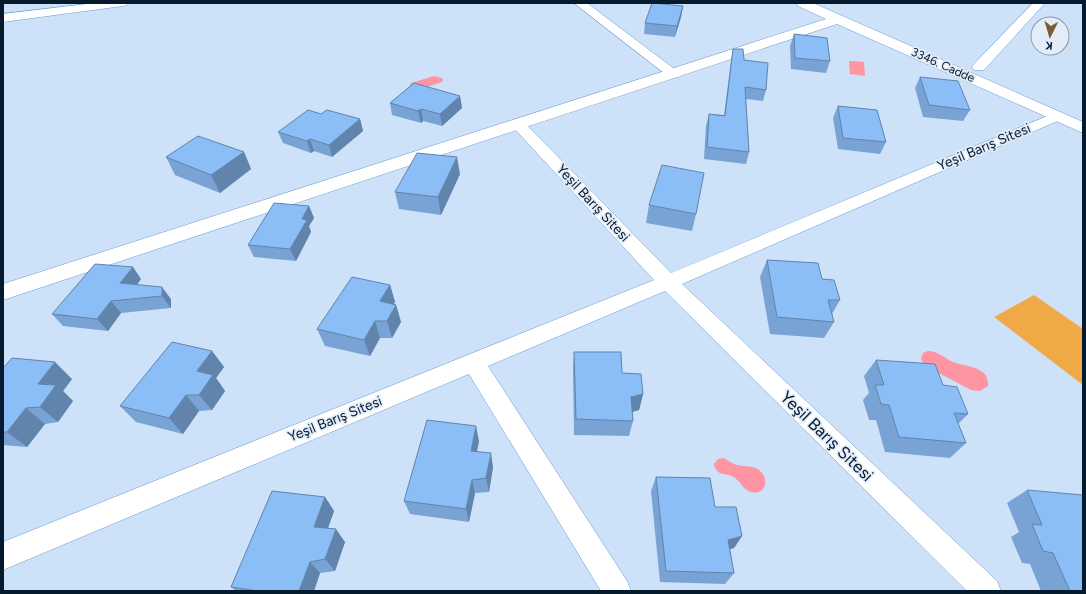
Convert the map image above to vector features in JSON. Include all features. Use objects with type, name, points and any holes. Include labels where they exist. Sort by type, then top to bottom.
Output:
[{"type":"street","points":[[3,18],[123,3]]},
{"type":"street","points":[[580,3],[674,74]]},
{"type":"street","name":"3346. Cadde","points":[[802,3],[1070,113]]},
{"type":"street","points":[[978,67],[1039,3]]},
{"type":"street","points":[[3,292],[674,74],[838,19]]},
{"type":"street","name":"3346. Cadde","points":[[906,34],[978,67],[1070,113],[1083,128]]},
{"type":"street","name":"Yeşil Barış Sitesi","points":[[3,556],[668,282],[1070,113]]},
{"type":"street","name":"Yeşil Barış Sitesi","points":[[518,124],[668,282],[987,591]]},
{"type":"street","points":[[474,362],[618,591]]},
{"type":"shaded area","points":[[849,61],[864,62],[865,76],[850,74]]},
{"type":"shaded area","points":[[434,76],[442,78],[442,82],[427,87],[410,86],[411,83]]},
{"type":"shaded area","points":[[1034,295],[1083,329],[1083,385],[994,317]]},
{"type":"shaded area","points":[[928,351],[938,353],[953,362],[976,368],[988,379],[988,386],[980,391],[971,390],[931,369],[925,365],[921,359],[923,353]]},
{"type":"shaded area","points":[[723,458],[740,466],[758,469],[765,478],[763,489],[756,493],[748,491],[732,476],[719,473],[714,464],[718,459]]},
{"type":"building","points":[[652,3],[683,6],[677,26],[645,23]]},
{"type":"building","points":[[794,34],[827,38],[830,61],[795,58]]},
{"type":"building","points":[[733,49],[743,49],[744,60],[768,63],[766,90],[745,87],[749,152],[707,147],[709,114],[725,116]]},
{"type":"building","points":[[920,77],[958,81],[970,110],[929,105]]},
{"type":"building","points":[[414,83],[460,96],[440,114],[421,109],[418,111],[390,103]]},
{"type":"building","points":[[838,106],[877,110],[886,142],[843,138]]},
{"type":"building","points":[[308,110],[321,114],[327,110],[360,119],[329,145],[310,139],[307,141],[278,132]]},
{"type":"building","points":[[198,136],[244,152],[211,175],[166,157]]},
{"type":"building","points":[[417,153],[457,157],[438,197],[395,192]]},
{"type":"building","points":[[662,165],[704,173],[696,214],[649,205]]},
{"type":"building","points":[[274,203],[309,206],[302,219],[307,220],[290,249],[248,245]]},
{"type":"building","points":[[767,260],[818,263],[822,279],[834,280],[840,300],[828,300],[834,322],[777,317]]},
{"type":"building","points":[[95,264],[133,267],[120,283],[162,287],[162,296],[111,301],[97,319],[52,314]]},
{"type":"building","points":[[352,277],[390,285],[380,301],[396,305],[387,321],[375,321],[364,340],[317,329]]},
{"type":"building","points":[[172,342],[212,351],[197,371],[213,375],[199,395],[186,395],[169,418],[120,406]]},
{"type":"building","points":[[574,352],[621,352],[622,373],[641,374],[643,394],[631,397],[633,421],[576,419]]},
{"type":"building","points":[[12,358],[55,362],[38,384],[56,385],[40,407],[26,408],[7,432],[3,432],[3,368]]},
{"type":"building","points":[[876,360],[935,364],[943,385],[957,387],[968,414],[954,413],[966,443],[899,437],[889,405],[881,404],[875,385],[884,385]]},
{"type":"building","points":[[427,420],[476,426],[471,451],[491,453],[486,478],[472,480],[466,509],[404,501]]},
{"type":"building","points":[[656,477],[710,478],[715,507],[736,507],[742,536],[728,540],[734,573],[666,571]]},
{"type":"building","points":[[1027,490],[1083,495],[1083,591],[1070,591],[1053,553],[1043,551],[1032,524],[1042,525]]},
{"type":"building","points":[[272,491],[325,497],[314,527],[336,529],[325,559],[310,562],[299,591],[258,591],[231,587]]}]
